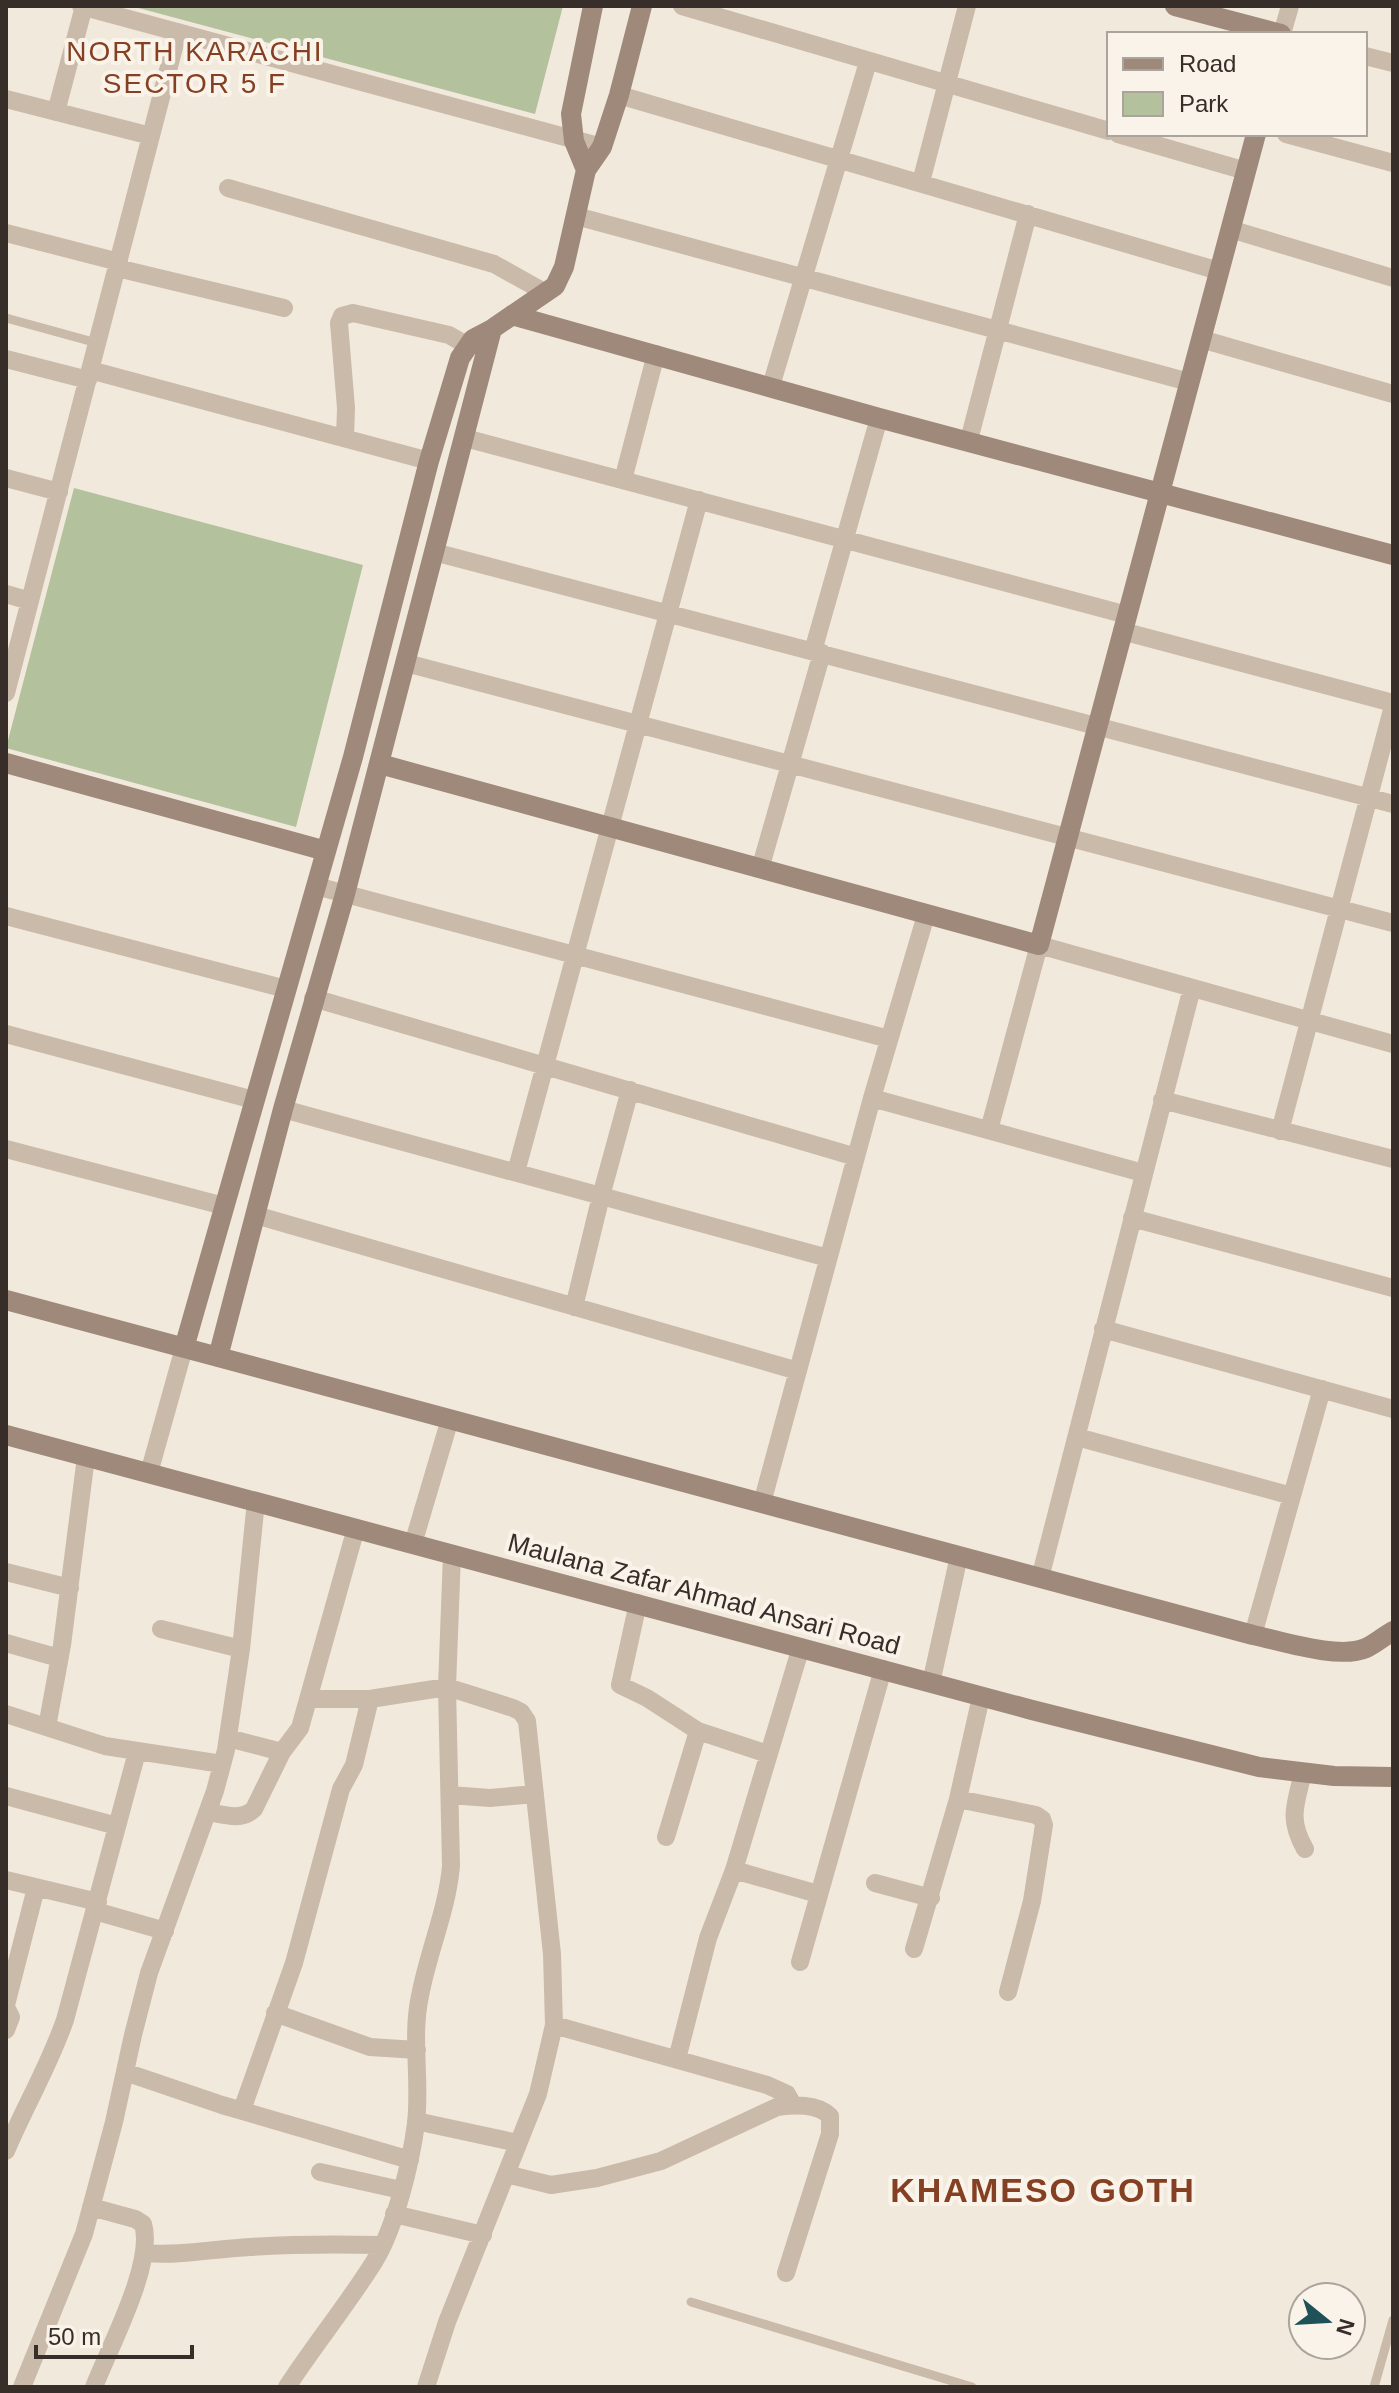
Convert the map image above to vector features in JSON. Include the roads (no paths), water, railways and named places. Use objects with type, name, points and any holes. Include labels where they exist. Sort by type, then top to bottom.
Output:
[{"type":"street","points":[[56,112],[83,6],[602,147]]},
{"type":"street","points":[[586,170],[574,141],[571,114],[593,6]]},
{"type":"street","points":[[149,1473],[326,851],[380,656],[429,461],[460,358],[473,339],[555,286],[564,267],[586,170],[602,147],[642,6]]},
{"type":"street","points":[[682,6],[1107,130]]},
{"type":"street","points":[[921,182],[967,6]]},
{"type":"street","points":[[1177,6],[1274,32]]},
{"type":"street","points":[[1282,32],[1290,6]]},
{"type":"street","points":[[6,693],[178,32]]},
{"type":"street","points":[[1367,56],[1393,63]]},
{"type":"street","points":[[771,386],[868,62]]},
{"type":"street","points":[[619,95],[1219,271]]},
{"type":"street","points":[[6,99],[151,136]]},
{"type":"street","points":[[1125,136],[1246,171]]},
{"type":"street","points":[[989,1130],[1255,136]]},
{"type":"street","points":[[1293,136],[1393,163]]},
{"type":"street","points":[[228,188],[494,264],[546,293]]},
{"type":"street","points":[[969,440],[1028,214]]},
{"type":"street","points":[[576,216],[1189,382]]},
{"type":"street","points":[[1230,229],[1393,278]]},
{"type":"street","points":[[6,233],[284,308]]},
{"type":"street","points":[[345,438],[346,408],[339,323],[342,316],[353,313],[449,335],[468,346]]},
{"type":"street","points":[[512,315],[879,418],[1393,555]]},
{"type":"street","points":[[218,1357],[313,998],[380,764],[492,329]]},
{"type":"street","points":[[1201,339],[1393,394]]},
{"type":"street","points":[[623,480],[656,354]]},
{"type":"street","points":[[6,359],[89,375],[429,461]]},
{"type":"street","points":[[760,869],[792,764],[844,540],[879,418]]},
{"type":"street","points":[[465,438],[844,540],[1393,705],[1280,1131]]},
{"type":"street","points":[[6,478],[59,492]]},
{"type":"street","points":[[516,1172],[699,500]]},
{"type":"street","points":[[434,552],[1393,804]]},
{"type":"street","points":[[6,594],[30,601]]},
{"type":"street","points":[[406,663],[1393,923]]},
{"type":"street","points":[[6,763],[326,851]]},
{"type":"street","points":[[380,764],[1393,1044]]},
{"type":"street","points":[[316,886],[889,1039]]},
{"type":"street","points":[[762,1503],[872,1098],[926,915]]},
{"type":"street","points":[[6,916],[286,989]]},
{"type":"street","points":[[1040,1578],[1192,988]]},
{"type":"street","points":[[313,998],[856,1157]]},
{"type":"street","points":[[6,1034],[254,1100]]},
{"type":"street","points":[[574,1307],[630,1090]]},
{"type":"street","points":[[872,1098],[1143,1173]]},
{"type":"street","points":[[1162,1100],[1393,1159]]},
{"type":"street","points":[[283,1109],[828,1258]]},
{"type":"street","points":[[6,1149],[224,1206]]},
{"type":"street","points":[[255,1215],[798,1371]]},
{"type":"street","points":[[1132,1218],[1393,1288]]},
{"type":"street","points":[[6,1300],[1253,1635],[1346,1652],[1364,1649],[1393,1631]]},
{"type":"street","points":[[1103,1329],[1393,1409]]},
{"type":"street","points":[[1253,1635],[1322,1389]]},
{"type":"street","points":[[413,1544],[450,1419]]},
{"type":"street","name":"Maulana Zafar Ahmad Ansari Road","points":[[6,1435],[981,1697],[1259,1767],[1303,1773],[1393,1777]]},
{"type":"street","points":[[1077,1437],[1292,1496]]},
{"type":"street","points":[[47,1727],[70,1588],[86,1457]]},
{"type":"street","points":[[22,2387],[64,2286],[91,2207],[149,1973],[208,1812],[222,1764],[241,1649],[256,1501]]},
{"type":"street","points":[[208,1812],[240,1817],[254,1809],[282,1752],[300,1728],[356,1528]]},
{"type":"street","points":[[287,2387],[375,2260],[394,2214],[410,2160],[416,2121],[419,1996],[449,1889],[447,1687],[452,1554]]},
{"type":"street","points":[[931,1683],[959,1556]]},
{"type":"street","points":[[6,1572],[70,1588]]},
{"type":"street","points":[[638,1603],[620,1685],[647,1698],[698,1731],[768,1754]]},
{"type":"street","points":[[161,1629],[241,1649]]},
{"type":"street","points":[[6,1643],[59,1658]]},
{"type":"street","points":[[677,2059],[711,1927],[734,1870],[801,1647]]},
{"type":"street","points":[[800,1962],[883,1669]]},
{"type":"street","points":[[310,1699],[370,1699],[447,1687],[521,1712],[527,1721],[552,1954],[554,2025],[538,2094],[447,2322],[426,2387]]},
{"type":"street","points":[[914,1949],[958,1799],[981,1697]]},
{"type":"street","points":[[242,2110],[294,1963],[341,1789],[354,1765],[370,1699]]},
{"type":"street","points":[[6,1714],[105,1746],[222,1764]]},
{"type":"street","points":[[666,1837],[698,1731]]},
{"type":"street","points":[[228,1738],[282,1752]]},
{"type":"street","points":[[6,2151],[53,2055],[137,1752]]},
{"type":"street","points":[[1303,1773],[1294,1820],[1295,1830],[1305,1849]]},
{"type":"street","points":[[450,1795],[490,1798],[535,1794]]},
{"type":"street","points":[[6,1796],[117,1826]]},
{"type":"street","points":[[958,1799],[1036,1815],[1044,1825],[1032,1901],[1008,1992]]},
{"type":"street","points":[[734,1870],[818,1894]]},
{"type":"street","points":[[6,1880],[96,1906],[165,1931]]},
{"type":"street","points":[[875,1883],[931,1898]]},
{"type":"street","points":[[6,2030],[11,2013],[6,2006],[36,1888]]},
{"type":"street","points":[[275,2013],[370,2047],[417,2050]]},
{"type":"street","points":[[554,2025],[767,2085],[787,2094],[793,2105]]},
{"type":"street","points":[[125,2072],[410,2160]]},
{"type":"street","points":[[506,2174],[551,2185],[597,2178],[661,2161],[777,2107],[793,2105],[825,2111],[832,2125],[786,2273]]},
{"type":"street","points":[[416,2121],[518,2143]]},
{"type":"street","points":[[320,2172],[401,2190]]},
{"type":"street","points":[[91,2207],[135,2219],[143,2224],[145,2232],[144,2253],[136,2284],[94,2387]]},
{"type":"street","points":[[394,2214],[483,2235]]},
{"type":"street","points":[[144,2253],[172,2255],[319,2243],[382,2245]]},
{"type":"lane","points":[[6,318],[97,343]]},
{"type":"lane","points":[[691,2302],[972,2387]]},
{"type":"lane","points":[[1374,2387],[1393,2320]]},
{"type":"district","name":"NORTH KARACHI SECTOR 5 F","points":[[195,67]]},
{"type":"district","name":"KHAMESO GOTH","points":[[1043,2190]]}]
